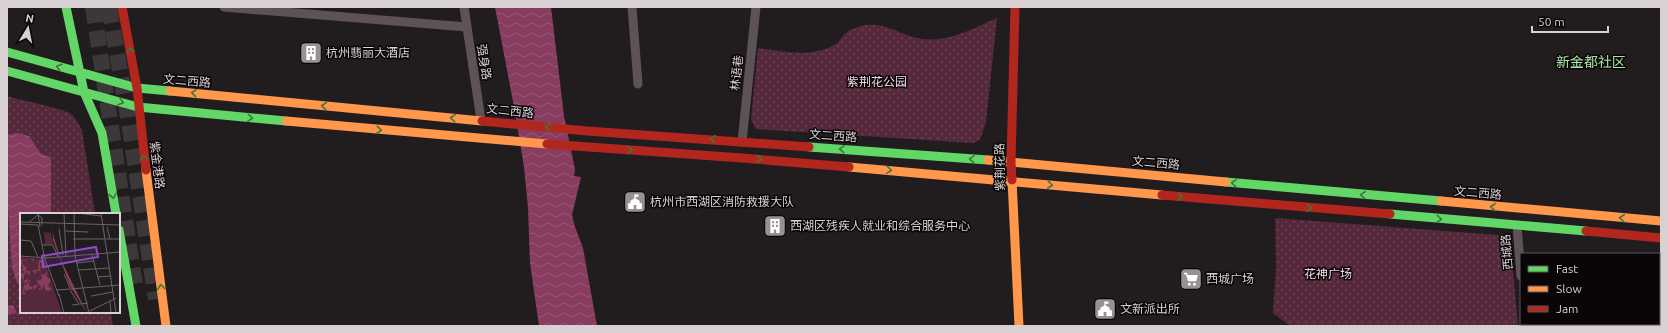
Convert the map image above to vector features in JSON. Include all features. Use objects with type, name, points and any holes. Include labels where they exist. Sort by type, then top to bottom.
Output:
[{"type":"main road","points":[[66,7],[84,92],[102,132],[116,213]]},
{"type":"main road","name":"紫金港路","points":[[122,7],[137,88],[138,107],[166,326]]},
{"type":"main road","name":"紫荆花路","points":[[1015,7],[1011,162],[1019,326]]},
{"type":"main road","name":"文二西路","points":[[7,52],[79,74],[137,88],[587,131],[1011,162],[1661,221]]},
{"type":"main road","points":[[7,71],[138,107],[512,142],[742,158],[1661,238]]},
{"type":"main road","points":[[120,236],[136,326]]},
{"type":"street","points":[[224,7],[467,27]]},
{"type":"street","name":"强身路","points":[[464,7],[481,120]]},
{"type":"street","points":[[632,7],[638,84]]},
{"type":"street","name":"林语巷","points":[[742,142],[756,7]]},
{"type":"street","name":"西城路","points":[[1517,225],[1520,263]]},
{"type":"green space","name":"紫荆花公园","points":[[997,18],[986,122],[980,140],[973,143],[756,129],[751,120],[758,48],[798,53],[818,51],[836,44],[850,30],[866,25],[883,26],[910,36],[932,40],[955,36]]},
{"type":"green space","points":[[7,96],[59,109],[71,114],[74,117],[82,130],[95,213],[20,213],[20,313],[111,313],[113,326],[7,326]]},
{"type":"green space","name":"花神广场","points":[[1275,218],[1510,236],[1518,326],[1290,326],[1273,313],[1276,266]]},
{"type":"water","points":[[495,7],[551,7],[564,116],[575,169],[574,176],[581,177],[572,215],[583,248],[597,326],[539,326],[530,263],[528,208],[524,167]]},
{"type":"water","points":[[17,133],[29,136],[41,154],[51,157],[51,213],[20,213],[20,284],[17,283],[12,268],[7,193],[7,135]]},
{"type":"water","points":[[13,305],[17,313],[7,315],[7,306]]},
{"type":"tunnel","points":[[93,7],[136,292]]},
{"type":"tunnel","points":[[109,7],[129,123],[156,299]]},
{"type":"traffic: fast","points":[[66,7],[84,92],[102,133],[116,213]]},
{"type":"traffic: fast","points":[[7,52],[137,88],[170,91]]},
{"type":"traffic: fast","points":[[7,71],[138,107],[286,121]]},
{"type":"traffic: fast","points":[[809,147],[988,160]]},
{"type":"traffic: fast","points":[[1226,182],[1441,201]]},
{"type":"traffic: fast","points":[[1390,214],[1586,231]]},
{"type":"traffic: fast","points":[[120,236],[136,326]]},
{"type":"traffic: slow","points":[[170,91],[482,121]]},
{"type":"traffic: slow","points":[[286,121],[547,144]]},
{"type":"traffic: slow","points":[[988,160],[1226,182]]},
{"type":"traffic: slow","points":[[849,167],[1162,195]]},
{"type":"traffic: slow","points":[[146,170],[166,326]]},
{"type":"traffic: slow","points":[[1012,180],[1019,326]]},
{"type":"traffic: slow","points":[[1441,201],[1661,221]]},
{"type":"traffic: jam","points":[[122,7],[137,88],[146,170]]},
{"type":"traffic: jam","points":[[1012,180],[1011,162],[1015,7]]},
{"type":"traffic: jam","points":[[482,121],[587,131],[809,147]]},
{"type":"traffic: jam","points":[[547,144],[849,167]]},
{"type":"traffic: jam","points":[[1162,195],[1390,214]]},
{"type":"traffic: jam","points":[[1586,231],[1661,238]]},
{"type":"place","name":"杭州翡丽大酒店","points":[[311,53]]},
{"type":"place","name":"杭州市西湖区消防救援大队","points":[[635,202]]},
{"type":"place","name":"西湖区残疾人就业和综合服务中心","points":[[775,226]]},
{"type":"place","name":"西城广场","points":[[1191,279]]},
{"type":"place","name":"文新派出所","points":[[1105,309]]},
{"type":"district","name":"新金都社区","points":[[1591,62]]}]
